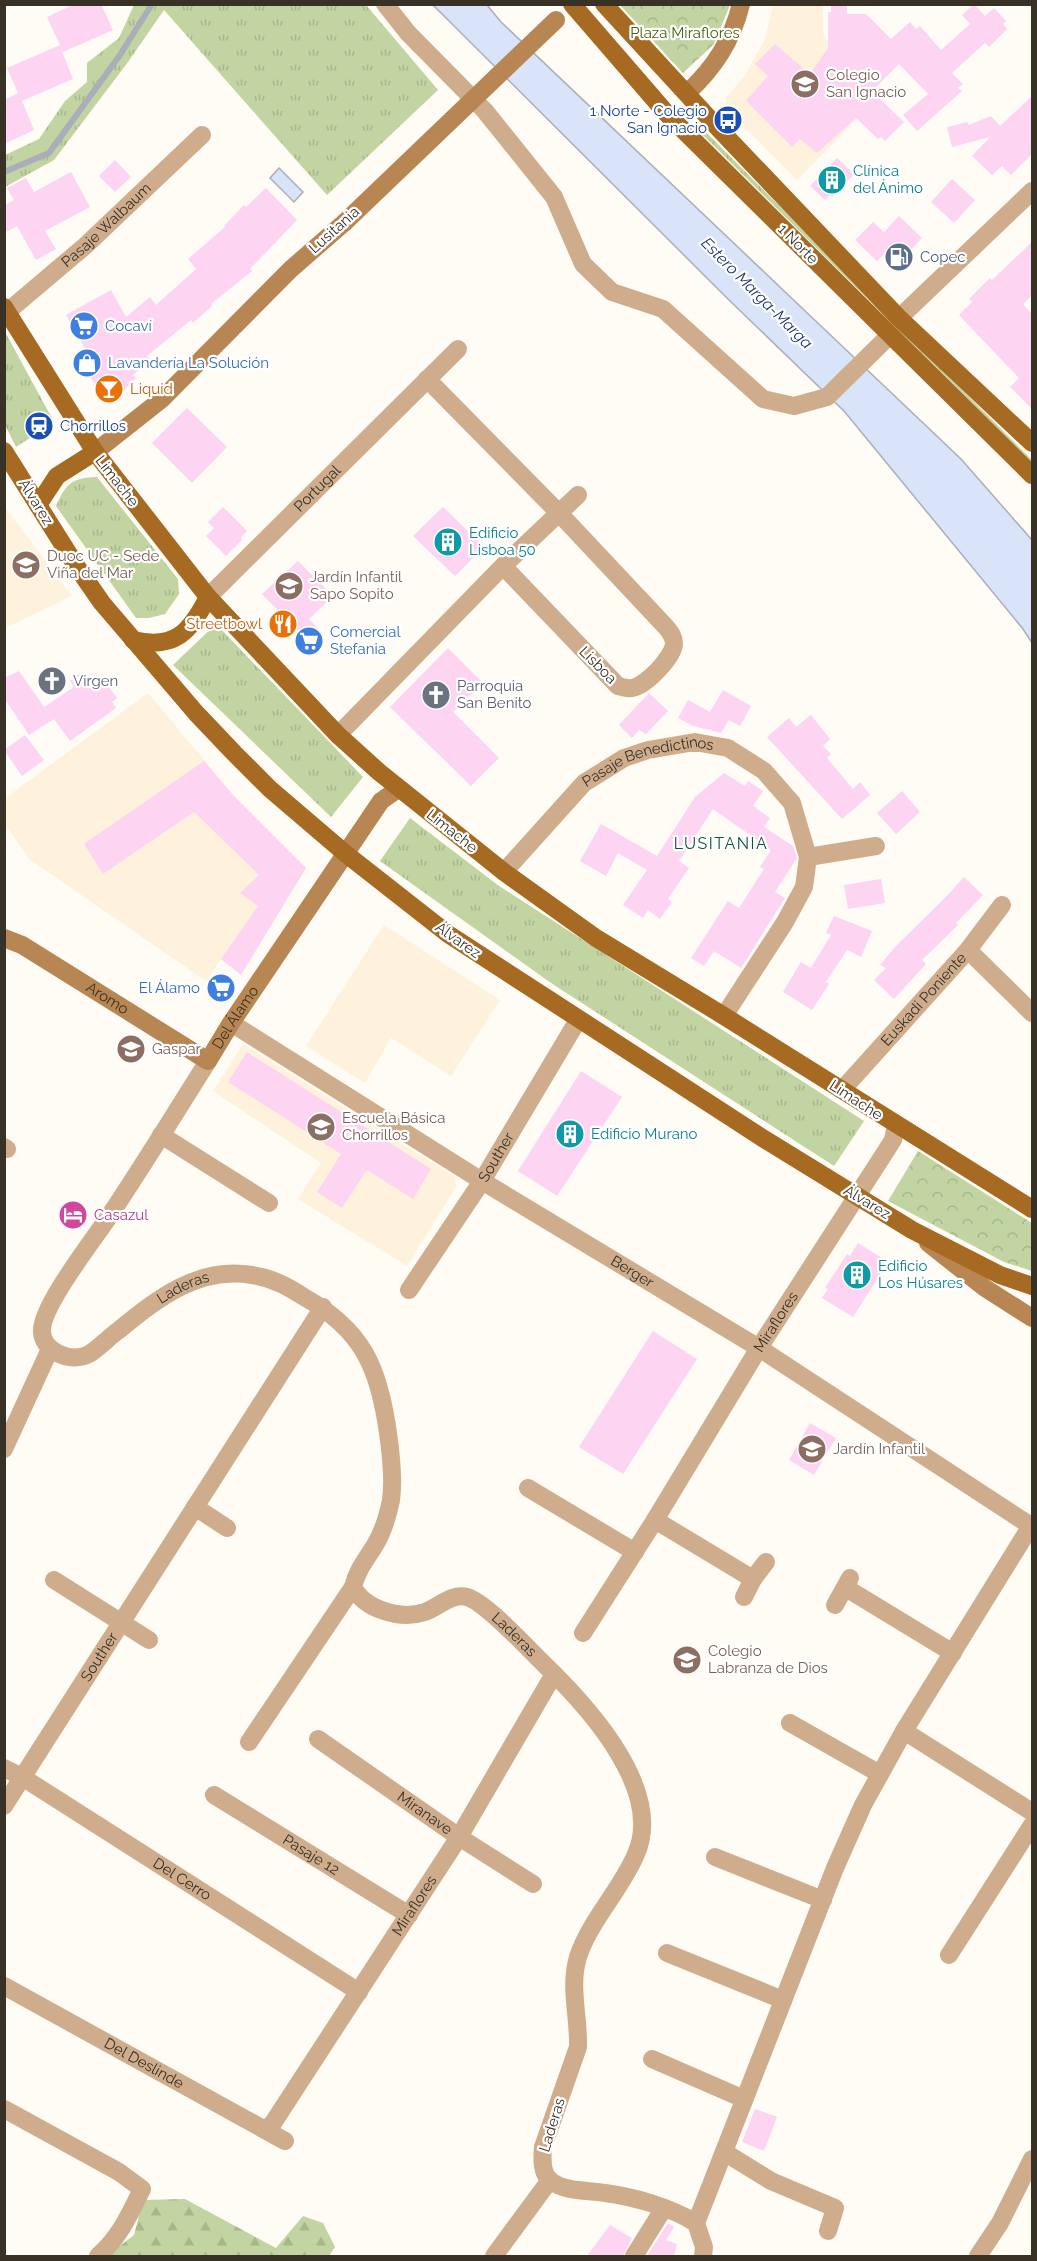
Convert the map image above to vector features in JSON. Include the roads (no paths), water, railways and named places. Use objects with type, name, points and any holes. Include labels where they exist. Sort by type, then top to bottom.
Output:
[{"type":"main road","name":"1 Norte","points":[[572,4],[667,114],[1032,475]]},
{"type":"main road","name":"1 Norte","points":[[604,4],[898,318],[1032,443]]},
{"type":"main road","points":[[602,38],[666,86],[687,93]]},
{"type":"main road","name":"Limache","points":[[6,310],[94,452],[208,597],[338,735],[399,789],[504,872],[596,938],[1032,1209]]},
{"type":"main road","name":"Álvarez","points":[[4,451],[83,576],[133,640],[196,713],[270,789],[346,854],[448,934],[578,1020],[857,1197],[905,1226],[990,1270],[1032,1286]]},
{"type":"main road","points":[[38,505],[57,476],[94,452]]},
{"type":"main road","points":[[133,640],[148,644],[161,644],[178,637],[195,620],[208,597]]},
{"type":"street","points":[[385,4],[408,33],[485,111],[554,197],[583,264],[612,292],[663,309],[764,399],[794,405],[827,397],[890,335]]},
{"type":"street","name":"Lusitania","points":[[94,452],[162,399],[291,269],[345,222],[572,4]]},
{"type":"street","points":[[687,93],[718,61],[736,25],[741,4]]},
{"type":"street","name":"Pasaje Walbaum","points":[[6,310],[85,246],[202,135]]},
{"type":"street","points":[[898,318],[1032,191]]},
{"type":"street","name":"Portugal","points":[[208,597],[458,349]]},
{"type":"street","points":[[427,379],[559,513]]},
{"type":"street","points":[[338,735],[503,566],[578,495]]},
{"type":"street","name":"Lisboa","points":[[503,566],[618,686],[632,688],[644,683],[670,656],[674,644],[672,635],[559,513]]},
{"type":"street","name":"Pasaje Benedictinos","points":[[504,872],[584,783],[624,758],[648,750],[695,742],[729,748],[764,771],[792,803],[808,856],[804,887],[785,922],[724,1016]]},
{"type":"street","name":"Del Álamo","points":[[50,1348],[43,1340],[41,1330],[45,1315],[231,1023],[381,801],[399,789]]},
{"type":"street","points":[[808,856],[876,846]]},
{"type":"street","name":"Euskadi Poniente","points":[[842,1090],[968,950],[1002,905]]},
{"type":"street","name":"Aromo","points":[[4,938],[22,945],[208,1061]]},
{"type":"street","points":[[968,950],[1032,1014]]},
{"type":"street","name":"Souther","points":[[409,1290],[482,1181],[578,1020]]},
{"type":"street","name":"Berger","points":[[231,1023],[482,1181],[759,1348],[1032,1525]]},
{"type":"street","name":"Miraflores","points":[[583,1633],[655,1520],[759,1348],[893,1140],[896,1125]]},
{"type":"street","points":[[161,1136],[269,1203]]},
{"type":"street","points":[[905,1226],[985,1288],[1032,1318]]},
{"type":"street","name":"Laderas","points":[[50,1348],[64,1356],[88,1354],[158,1298],[194,1280],[225,1274],[250,1274],[278,1281],[323,1307],[345,1326],[360,1344],[377,1374],[392,1456],[391,1498],[385,1523],[376,1544],[357,1574],[353,1587],[358,1597],[381,1610],[399,1614],[425,1612],[459,1596],[478,1602],[554,1674],[612,1740],[633,1780],[643,1812],[642,1832],[637,1854],[595,1923],[579,1955],[573,1986],[579,2031],[578,2047],[543,2147],[542,2159],[549,2180]]},
{"type":"street","name":"Souther","points":[[4,1806],[323,1307]]},
{"type":"street","points":[[4,1449],[50,1348]]},
{"type":"street","points":[[528,1488],[635,1552]]},
{"type":"street","points":[[195,1507],[226,1528]]},
{"type":"street","points":[[655,1520],[753,1579]]},
{"type":"street","points":[[696,2223],[783,2000],[863,1805],[904,1731],[1032,1525]]},
{"type":"street","points":[[744,1597],[753,1579],[766,1562]]},
{"type":"street","points":[[54,1580],[149,1640]]},
{"type":"street","points":[[835,1605],[848,1583],[953,1653]]},
{"type":"street","points":[[249,1742],[353,1587]]},
{"type":"street","name":"Miraflores","points":[[265,2130],[273,2123],[459,1837],[554,1674]]},
{"type":"street","points":[[790,1723],[880,1774]]},
{"type":"street","points":[[904,1731],[1032,1812]]},
{"type":"street","name":"Miranave","points":[[318,1739],[459,1837],[533,1884]]},
{"type":"street","name":"Del Cerro","points":[[4,1768],[22,1777],[359,1992]]},
{"type":"street","name":"Pasaje 12","points":[[213,1795],[409,1915]]},
{"type":"street","points":[[949,1955],[1032,1826]]},
{"type":"street","points":[[715,1857],[823,1900]]},
{"type":"street","points":[[667,1953],[783,2000]]},
{"type":"street","name":"Del Deslinde","points":[[4,1986],[285,2140]]},
{"type":"street","points":[[652,2059],[744,2099]]},
{"type":"street","points":[[4,2109],[119,2172],[142,2189],[124,2225],[109,2246],[98,2256]]},
{"type":"street","points":[[724,2152],[771,2181],[835,2208],[828,2231]]},
{"type":"street","points":[[984,2255],[1032,2159]]},
{"type":"street","points":[[494,2256],[549,2180],[560,2186],[607,2193],[679,2212],[696,2223],[704,2247],[703,2256]]},
{"type":"street","points":[[634,2256],[664,2208]]},
{"type":"water","name":"Estero Marga-Marga","points":[[433,5],[487,5],[501,22],[961,459],[1032,540],[1032,643],[1023,629],[844,411],[730,301]]},
{"type":"water","points":[[279,168],[303,192],[294,202],[270,178]]},
{"type":"waterway","points":[[4,172],[49,153],[120,55],[152,4]]},
{"type":"place","name":"Colegio San Ignacio","points":[[805,84]]},
{"type":"place","name":"1 Norte - Colegio San Ignacio","points":[[728,120]]},
{"type":"place","name":"Clínica del Ánimo","points":[[832,180]]},
{"type":"place","name":"Copec","points":[[899,257]]},
{"type":"place","name":"Cocaví","points":[[84,326]]},
{"type":"place","name":"Lavandería La Solución","points":[[87,363]]},
{"type":"place","name":"Liquid","points":[[109,389]]},
{"type":"place","name":"Chorrillos","points":[[39,426]]},
{"type":"place","name":"Edificio Lisboa 50","points":[[448,542]]},
{"type":"place","name":"Duoc UC - Sede Viña del Mar","points":[[26,565]]},
{"type":"place","name":"Jardín Infantil Sapo Sopito","points":[[289,586]]},
{"type":"place","name":"Streetbowl","points":[[283,624]]},
{"type":"place","name":"Comercial Stefania","points":[[309,641]]},
{"type":"place","name":"Virgen","points":[[52,681]]},
{"type":"place","name":"Parroquia San Benito","points":[[436,695]]},
{"type":"place","name":"El Álamo","points":[[221,988]]},
{"type":"place","name":"Gaspar","points":[[131,1049]]},
{"type":"place","name":"Escuela Básica Chorrillos","points":[[321,1127]]},
{"type":"place","name":"Edificio Murano","points":[[570,1134]]},
{"type":"place","name":"Casazul","points":[[73,1215]]},
{"type":"place","name":"Edificio Los Húsares","points":[[857,1275]]},
{"type":"place","name":"Jardín Infantil","points":[[812,1449]]},
{"type":"place","name":"Colegio Labranza de Dios","points":[[687,1660]]},
{"type":"district","name":"LUSITANIA","points":[[721,843]]},
{"type":"park label","name":"Plaza Miraflores","points":[[685,33]]}]
